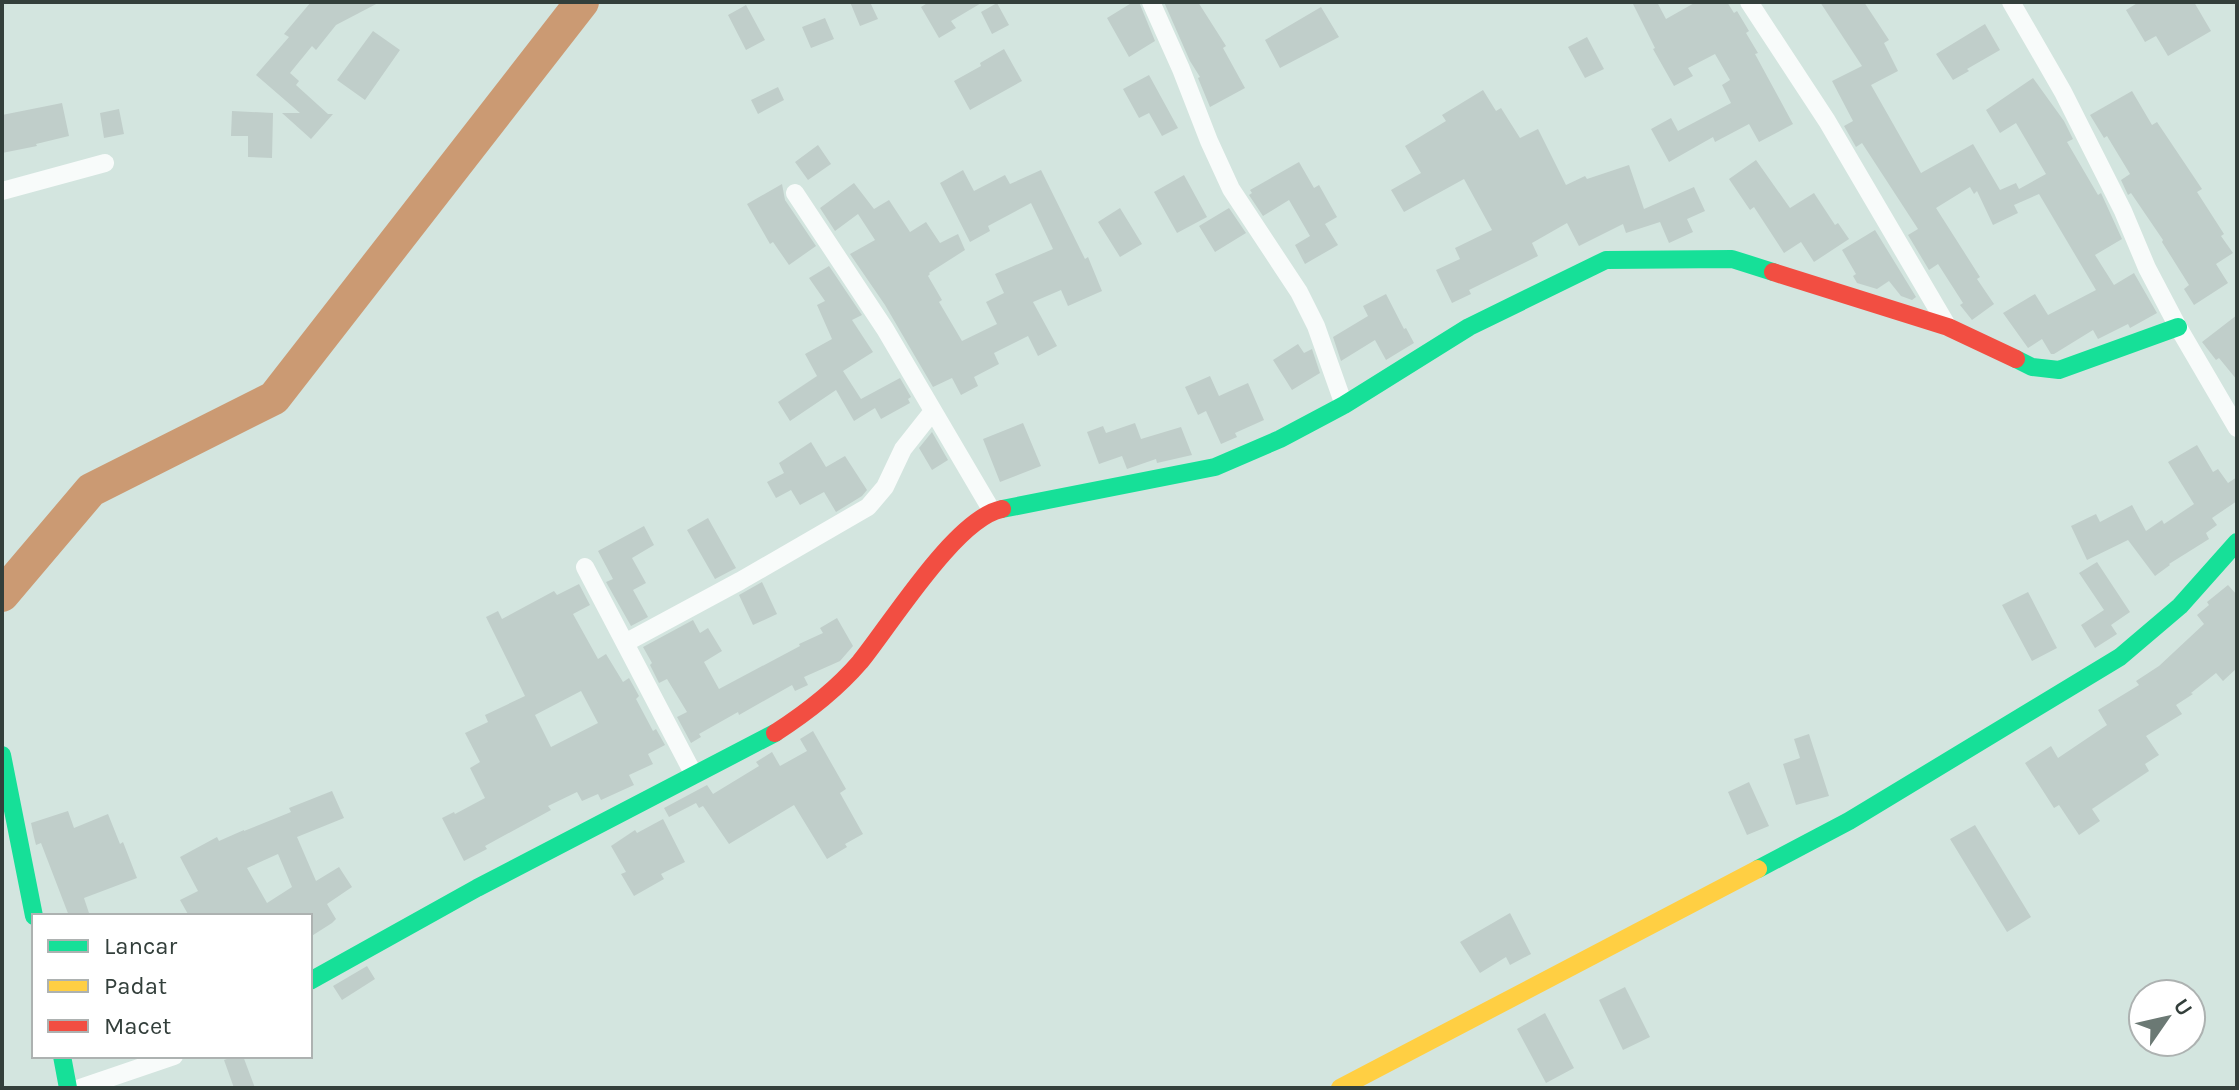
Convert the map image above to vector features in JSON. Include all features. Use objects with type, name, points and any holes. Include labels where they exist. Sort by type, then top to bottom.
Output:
[{"type":"street","points":[[1151,2],[1231,189],[1299,292],[1316,326],[1344,405]]},
{"type":"street","points":[[1749,2],[1827,121],[1948,327]]},
{"type":"street","points":[[2011,2],[2063,92],[2178,327],[2237,428]]},
{"type":"street","points":[[2,191],[105,163]]},
{"type":"street","points":[[795,193],[885,329],[992,511]]},
{"type":"street","points":[[312,980],[477,888],[777,732],[826,697],[859,663],[946,550],[964,531],[992,511],[1215,467],[1280,439],[1344,405],[1469,327],[1606,260],[1732,259],[1948,327],[2032,367],[2059,370],[2178,327]]},
{"type":"street","points":[[625,643],[868,507],[885,487],[903,449],[933,411]]},
{"type":"street","points":[[1340,1088],[1862,813],[2120,657],[2180,606],[2234,553]]},
{"type":"street","points":[[585,567],[694,775]]},
{"type":"street","points":[[2,755],[34,914]]},
{"type":"street","points":[[62,1058],[68,1088]]},
{"type":"street","points":[[80,1088],[168,1058]]},
{"type":"building","points":[[311,2],[380,2],[336,25],[316,50],[312,46],[290,73],[299,81],[296,85],[328,114],[333,114],[311,139],[282,113],[300,113],[256,75],[289,37],[284,34]]},
{"type":"building","points":[[850,2],[870,2],[878,19],[860,26]]},
{"type":"building","points":[[929,2],[983,2],[951,21],[956,28],[939,38],[921,7]]},
{"type":"building","points":[[1133,2],[1139,2],[1155,41],[1129,57],[1107,18]]},
{"type":"building","points":[[1164,2],[1198,2],[1226,46],[1223,48],[1245,88],[1210,107],[1200,77]]},
{"type":"building","points":[[1632,2],[1657,2],[1666,19],[1696,2],[1727,2],[1734,13],[1737,11],[1749,31],[1746,33],[1758,53],[1755,54],[1793,124],[1759,142],[1749,124],[1715,142],[1713,137],[1669,162],[1651,129],[1671,118],[1678,131],[1731,103],[1722,85],[1730,80],[1715,54],[1688,68],[1693,76],[1674,86]]},
{"type":"building","points":[[1820,2],[1864,2],[1889,40],[1884,43],[1898,71],[1871,85],[1921,173],[1973,144],[2000,190],[2016,183],[2019,189],[2046,174],[2016,123],[2000,133],[1986,110],[2033,78],[2064,121],[2073,139],[2067,142],[2098,195],[2101,193],[2122,239],[2095,255],[2114,285],[2134,273],[2157,313],[2130,328],[2128,324],[2098,339],[2093,330],[2054,354],[2042,339],[2028,348],[2003,313],[2035,294],[2048,315],[2096,290],[2039,194],[2014,205],[2018,213],[1993,225],[1977,191],[1974,194],[1970,187],[1936,208],[1994,304],[1972,320],[1960,305],[1963,303],[1938,264],[1929,270],[1908,235],[1918,229],[1862,143],[1856,147],[1844,126],[1853,121],[1832,81],[1862,66]]},
{"type":"building","points":[[2139,2],[2194,2],[2211,31],[2168,56],[2156,36],[2145,42],[2126,10]]},
{"type":"building","points":[[997,3],[1009,25],[992,34],[981,12]]},
{"type":"building","points":[[746,5],[765,40],[746,50],[728,15]]},
{"type":"building","points":[[1321,7],[1339,37],[1280,68],[1265,40]]},
{"type":"building","points":[[825,18],[834,39],[811,48],[802,27]]},
{"type":"building","points":[[1985,24],[2000,50],[1953,80],[1936,54]]},
{"type":"building","points":[[373,31],[400,50],[365,100],[337,80]]},
{"type":"building","points":[[1587,37],[1604,69],[1585,78],[1568,47]]},
{"type":"building","points":[[1004,49],[1022,81],[970,110],[954,81]]},
{"type":"building","points":[[1149,75],[1178,128],[1162,136],[1149,113],[1139,118],[1123,89]]},
{"type":"building","points":[[778,87],[784,100],[758,114],[751,100]]},
{"type":"building","points":[[1483,90],[1496,111],[1501,108],[1520,138],[1538,129],[1566,185],[1585,176],[1587,179],[1629,165],[1644,209],[1694,187],[1705,211],[1687,219],[1693,232],[1669,243],[1660,222],[1626,233],[1623,224],[1579,246],[1567,223],[1532,243],[1538,256],[1469,290],[1471,294],[1452,303],[1436,270],[1460,259],[1455,248],[1492,230],[1464,179],[1404,212],[1391,190],[1421,173],[1405,146],[1446,121],[1442,115]]},
{"type":"building","points":[[2132,91],[2152,125],[2157,122],[2202,189],[2197,192],[2233,253],[2216,264],[2228,283],[2194,305],[2184,289],[2189,285],[2163,240],[2131,193],[2128,195],[2121,180],[2130,174],[2090,115]]},
{"type":"building","points":[[62,103],[69,136],[2,153],[2,115]]},
{"type":"building","points":[[119,109],[124,134],[104,138],[100,113]]},
{"type":"building","points":[[232,111],[273,113],[272,158],[248,157],[248,136],[231,136]]},
{"type":"building","points":[[818,145],[831,164],[808,180],[795,162]]},
{"type":"building","points":[[1756,160],[1790,208],[1814,193],[1835,225],[1838,223],[1849,239],[1814,262],[1801,242],[1784,253],[1754,207],[1750,210],[1729,179]]},
{"type":"building","points":[[1299,162],[1314,188],[1319,185],[1337,217],[1325,224],[1338,245],[1305,264],[1295,245],[1310,236],[1289,200],[1263,216],[1249,195],[1252,193],[1250,190]]},
{"type":"building","points":[[963,170],[974,191],[1005,175],[1010,184],[1041,170],[1085,259],[1088,257],[1102,291],[1068,306],[1061,290],[1033,302],[1057,346],[1038,356],[1028,336],[994,353],[999,364],[974,377],[978,386],[961,395],[952,378],[933,387],[885,305],[850,254],[875,240],[858,214],[835,231],[820,208],[854,183],[874,209],[889,200],[910,232],[926,222],[940,243],[958,234],[965,250],[928,276],[962,341],[997,324],[986,302],[1004,293],[995,274],[1053,249],[1031,203],[988,226],[990,231],[970,242],[940,183]]},
{"type":"building","points":[[1184,175],[1207,217],[1177,233],[1154,192]]},
{"type":"building","points":[[782,184],[785,200],[816,246],[789,265],[773,242],[770,244],[747,204]]},
{"type":"building","points":[[1120,208],[1142,244],[1120,257],[1098,222]]},
{"type":"building","points":[[1229,208],[1246,233],[1215,252],[1199,226]]},
{"type":"building","points":[[1875,230],[1916,297],[1912,300],[1901,296],[1889,281],[1877,289],[1857,283],[1853,276],[1856,274],[1842,250]]},
{"type":"building","points":[[829,266],[862,315],[852,320],[873,352],[843,371],[861,399],[900,378],[911,397],[908,399],[910,403],[881,419],[875,408],[854,421],[836,390],[790,421],[778,402],[817,376],[805,354],[832,339],[817,305],[825,301],[809,278]]},
{"type":"building","points":[[1386,294],[1414,343],[1386,360],[1375,340],[1341,361],[1333,337],[1368,316],[1363,306]]},
{"type":"building","points":[[2237,315],[2237,380],[2202,342]]},
{"type":"building","points":[[1298,344],[1304,353],[1312,349],[1320,373],[1292,390],[1273,360]]},
{"type":"building","points":[[1210,376],[1219,396],[1248,383],[1264,420],[1235,433],[1237,437],[1221,444],[1206,411],[1198,415],[1185,387]]},
{"type":"building","points":[[1023,423],[1041,466],[1000,482],[983,439]]},
{"type":"building","points":[[1135,423],[1141,439],[1181,427],[1192,455],[1157,463],[1156,459],[1127,469],[1122,456],[1099,464],[1087,432],[1103,426],[1106,433]]},
{"type":"building","points":[[932,432],[948,460],[932,470],[919,448]]},
{"type":"building","points":[[811,442],[826,467],[845,456],[867,490],[836,512],[824,492],[800,505],[791,490],[776,498],[767,482],[784,473],[779,463]]},
{"type":"building","points":[[2197,445],[2213,472],[2218,469],[2228,483],[2237,477],[2237,501],[2212,518],[2217,525],[2206,533],[2209,539],[2155,576],[2128,540],[2087,560],[2071,526],[2096,514],[2100,522],[2132,505],[2146,531],[2162,520],[2164,524],[2194,504],[2168,462]]},
{"type":"building","points":[[708,518],[736,568],[715,579],[687,530]]},
{"type":"building","points":[[644,526],[654,545],[632,558],[646,583],[633,590],[648,617],[631,626],[606,582],[613,579],[598,551]]},
{"type":"building","points":[[2097,562],[2130,612],[2111,625],[2117,634],[2095,648],[2081,625],[2104,610],[2079,573]]},
{"type":"building","points":[[762,582],[777,614],[753,625],[739,595]]},
{"type":"building","points":[[579,584],[590,605],[573,614],[598,659],[606,654],[623,682],[629,678],[653,731],[656,729],[665,745],[648,754],[653,764],[629,775],[634,785],[601,800],[598,794],[582,801],[577,792],[548,806],[551,810],[464,861],[442,818],[485,798],[470,768],[480,762],[465,733],[488,722],[485,715],[525,696],[486,617],[498,611],[502,619],[554,591],[557,595]],"holes":[[[581,691],[598,723],[551,747],[535,715]]]},
{"type":"building","points":[[2228,585],[2237,595],[2237,668],[2223,681],[2216,673],[2176,705],[2182,714],[2146,736],[2159,755],[2145,764],[2149,771],[2092,809],[2100,821],[2079,835],[2059,805],[2054,808],[2025,763],[2051,746],[2058,758],[2107,725],[2098,710],[2139,685],[2136,681],[2159,666],[2204,624],[2197,615]]},
{"type":"building","points":[[2028,592],[2057,648],[2032,661],[2002,605]]},
{"type":"building","points":[[837,618],[853,646],[840,661],[804,677],[808,685],[795,691],[792,685],[699,734],[701,737],[691,743],[677,717],[687,712],[667,679],[659,683],[643,647],[693,620],[700,633],[708,628],[722,651],[704,662],[719,689],[823,633],[820,628]]},
{"type":"building","points":[[813,731],[846,789],[840,793],[863,834],[827,859],[794,805],[729,844],[703,806],[699,808],[696,803],[669,817],[664,808],[707,785],[713,794],[759,766],[756,762],[772,752],[780,766],[807,751],[800,739]]},
{"type":"building","points":[[1809,734],[1829,796],[1796,805],[1783,764],[1800,758],[1794,739]]},
{"type":"building","points":[[1749,782],[1769,826],[1747,835],[1728,792]]},
{"type":"building","points":[[332,791],[344,818],[297,837],[316,881],[339,867],[352,887],[327,904],[336,919],[332,923],[312,936],[312,914],[188,914],[180,900],[198,891],[180,857],[217,837],[219,841],[291,812],[289,808]],"holes":[[[278,854],[292,887],[267,903],[247,868]]]},
{"type":"building","points":[[68,811],[74,828],[108,814],[137,878],[84,898],[89,914],[68,914],[41,843],[36,845],[31,823]]},
{"type":"building","points":[[663,819],[685,862],[661,874],[664,879],[634,896],[621,874],[626,872],[611,846],[635,830],[637,833]]},
{"type":"building","points":[[1975,825],[2031,917],[2007,932],[1950,839]]},
{"type":"building","points":[[1510,913],[1531,954],[1510,965],[1506,957],[1480,973],[1460,942]]},
{"type":"building","points":[[367,966],[375,979],[342,1000],[333,986]]},
{"type":"building","points":[[1625,987],[1650,1037],[1623,1050],[1599,1000]]},
{"type":"building","points":[[1545,1013],[1574,1068],[1546,1083],[1517,1029]]},
{"type":"building","points":[[244,1058],[255,1088],[234,1088],[224,1060]]},
{"type":"waterway","points":[[2,595],[91,490],[274,398],[582,2]]},
{"type":"traffic: fast","points":[[1002,509],[1215,467],[1280,439],[1344,405],[1469,327],[1606,260],[1732,259],[1773,272]]},
{"type":"traffic: fast","points":[[2016,359],[2032,367],[2059,370],[2178,327]]},
{"type":"traffic: fast","points":[[1758,869],[1849,821],[2120,657],[2180,606],[2237,542]]},
{"type":"traffic: fast","points":[[312,980],[477,888],[775,733]]},
{"type":"traffic: fast","points":[[2,755],[34,914]]},
{"type":"traffic: fast","points":[[62,1058],[68,1088]]},
{"type":"traffic: slow","points":[[1340,1088],[1758,869]]},
{"type":"traffic: jam","points":[[1773,272],[1948,327],[2016,359]]},
{"type":"traffic: jam","points":[[775,733],[820,700],[851,672],[925,575],[965,531],[1002,509]]}]
